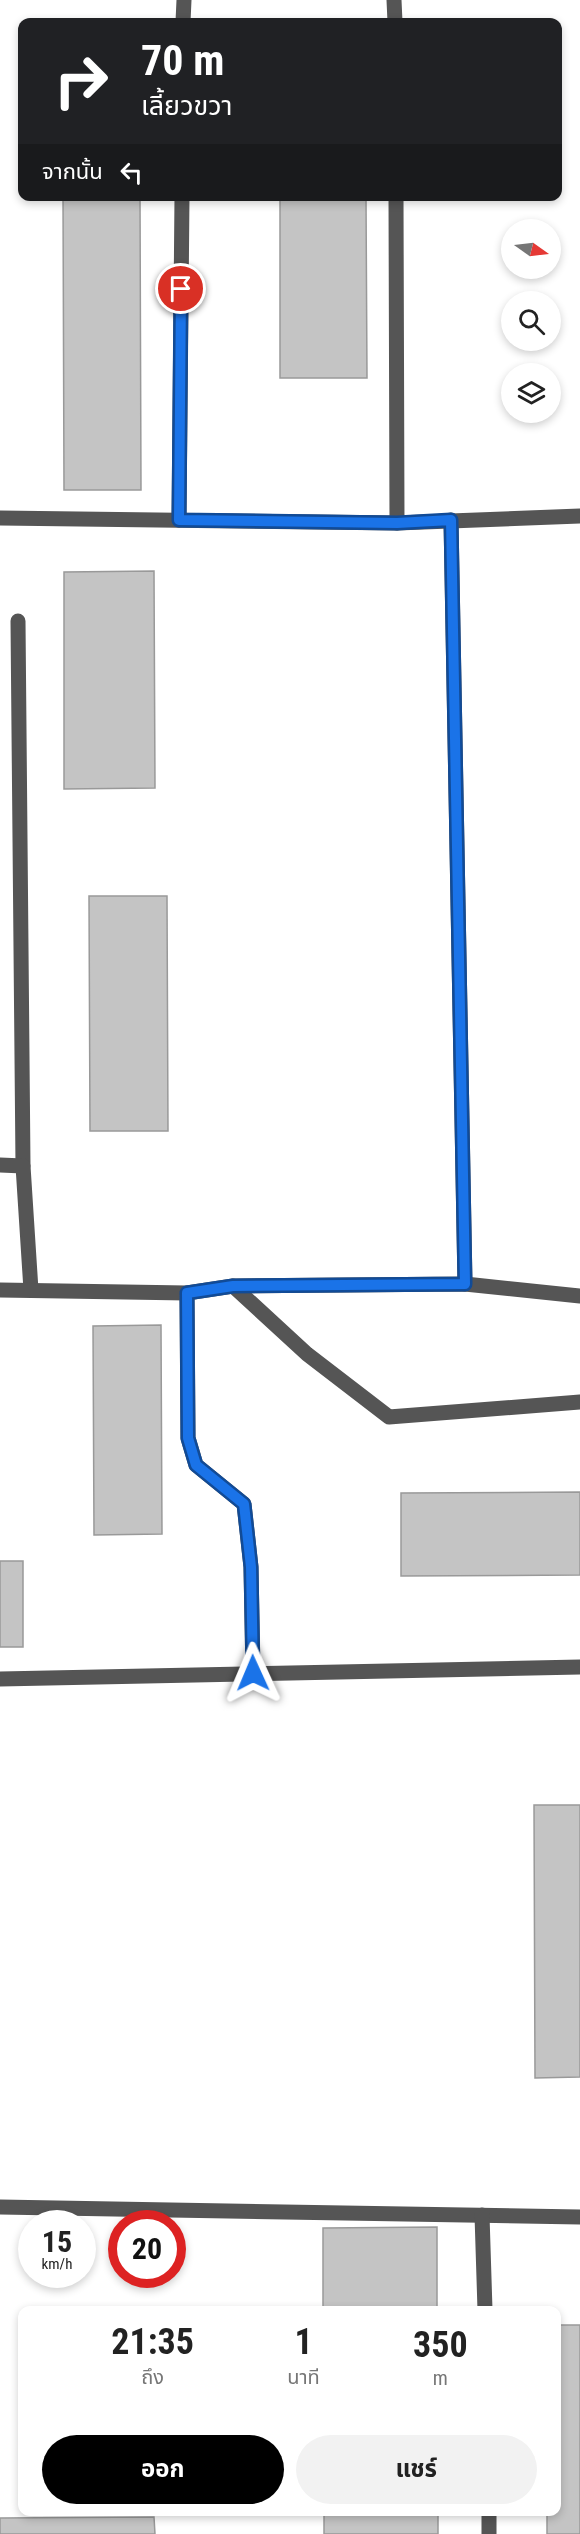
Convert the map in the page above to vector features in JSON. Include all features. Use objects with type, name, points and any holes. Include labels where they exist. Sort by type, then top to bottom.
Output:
[{"type":"lane","points":[[183,18],[184,0]]},
{"type":"lane","points":[[394,0],[395,18]]},
{"type":"lane","points":[[179,520],[182,201]]},
{"type":"lane","points":[[396,201],[397,523]]},
{"type":"lane","points":[[0,518],[397,523],[580,516]]},
{"type":"lane","points":[[451,520],[465,1284]]},
{"type":"lane","points":[[18,621],[24,1166],[31,1290]]},
{"type":"lane","points":[[0,1166],[24,1166]]},
{"type":"lane","points":[[0,1290],[187,1293],[233,1286],[465,1284],[580,1296]]},
{"type":"lane","points":[[233,1286],[307,1354],[389,1417],[580,1402]]},
{"type":"lane","points":[[187,1293],[188,1438],[196,1465],[244,1504],[251,1567],[253,1673]]},
{"type":"lane","points":[[0,1679],[580,1667]]},
{"type":"lane","points":[[0,2208],[580,2217]]},
{"type":"lane","points":[[482,2215],[485,2306]]},
{"type":"lane","points":[[489,2516],[489,2534]]},
{"type":"building","points":[[63,201],[140,201],[141,490],[64,490]]},
{"type":"building","points":[[280,201],[366,201],[367,378],[280,378]]},
{"type":"building","points":[[154,571],[155,788],[64,789],[64,572]]},
{"type":"building","points":[[89,896],[167,896],[168,1131],[90,1131]]},
{"type":"building","points":[[161,1325],[162,1534],[94,1535],[93,1326]]},
{"type":"building","points":[[580,1492],[580,1575],[401,1576],[401,1493]]},
{"type":"building","points":[[0,1561],[23,1561],[23,1647],[0,1647]]},
{"type":"building","points":[[534,1805],[580,1805],[580,2077],[535,2078]]},
{"type":"building","points":[[437,2227],[437,2306],[323,2306],[323,2228]]},
{"type":"building","points":[[561,2325],[580,2325],[580,2534],[547,2534],[547,2516],[561,2516]]},
{"type":"building","points":[[324,2516],[438,2516],[438,2534],[324,2534]]},
{"type":"building","points":[[154,2517],[155,2534],[0,2534],[0,2518]]},
{"type":"route","points":[[181,289],[179,520],[397,523],[451,520],[465,1284],[233,1286],[187,1293],[188,1438],[196,1465],[222,1483],[244,1504],[251,1567],[253,1673]]}]
